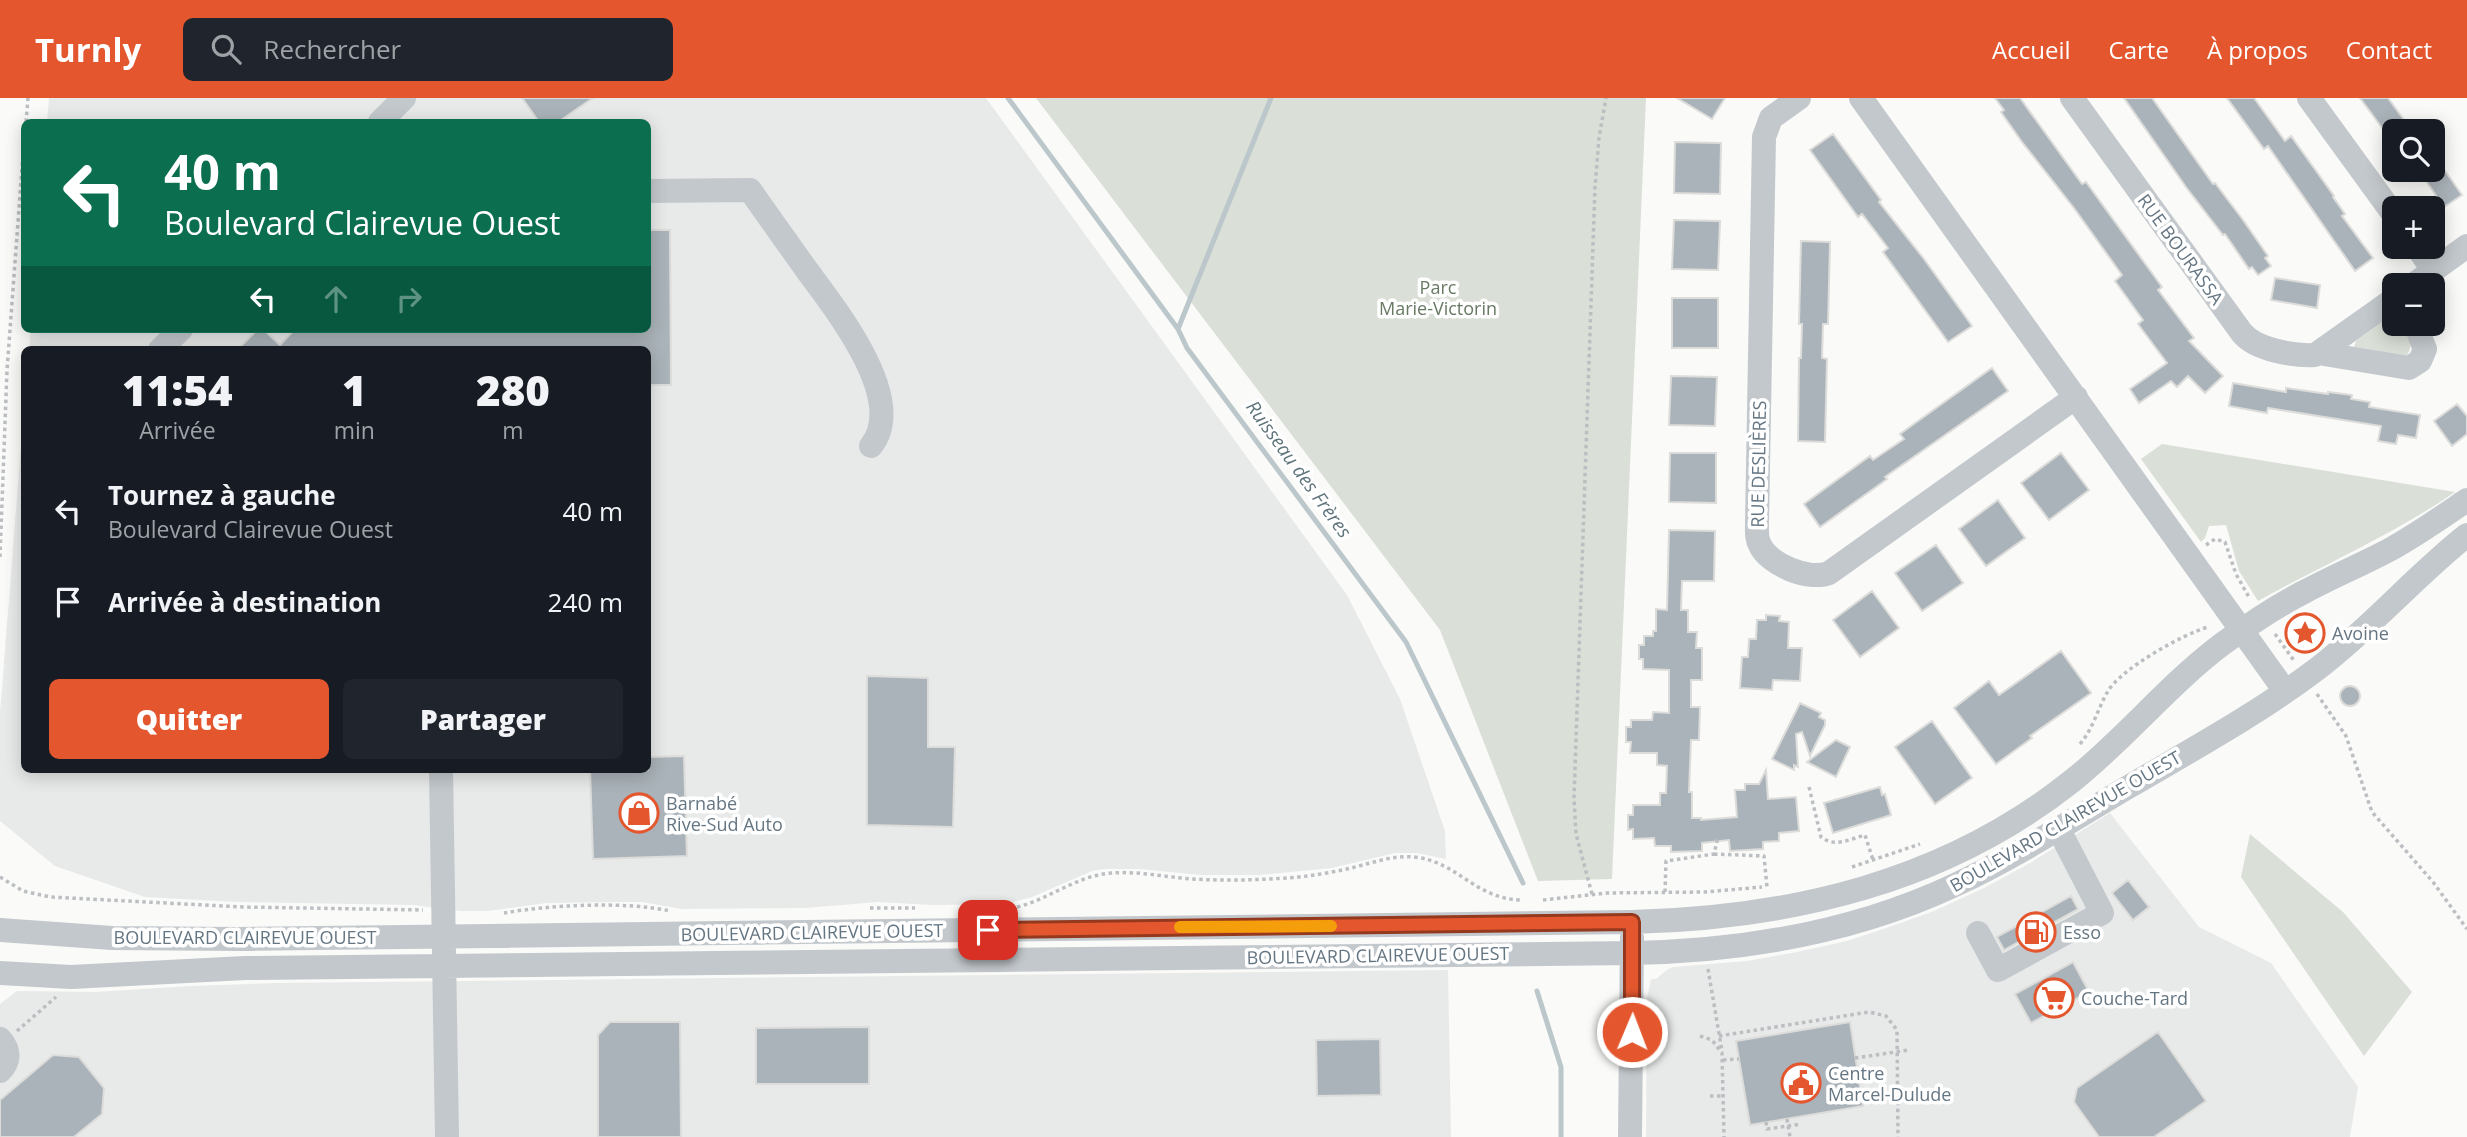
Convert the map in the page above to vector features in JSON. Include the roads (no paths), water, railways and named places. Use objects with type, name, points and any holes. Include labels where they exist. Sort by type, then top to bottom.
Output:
[{"type":"street","points":[[383,119],[404,98]]},
{"type":"street","name":"RUE DESLIÈRES","points":[[1799,98],[1771,118],[1764,137],[1756,522],[1757,536],[1764,551],[1802,575],[1818,577],[1829,573],[2076,397]]},
{"type":"street","points":[[1861,98],[2285,691]]},
{"type":"street","name":"RUE BOURASSA","points":[[2072,98],[2247,340],[2262,347],[2409,368],[2420,361],[2425,349],[2420,336]]},
{"type":"street","points":[[2309,98],[2382,198]]},
{"type":"street","points":[[651,191],[750,190],[855,337],[871,369],[880,402],[881,420],[878,437],[871,446]]},
{"type":"street","points":[[2429,273],[2467,246]]},
{"type":"street","points":[[2425,259],[2433,270]]},
{"type":"street","points":[[2318,353],[2382,308]]},
{"type":"street","points":[[164,346],[177,333]]},
{"type":"street","name":"BOULEVARD CLAIREVUE OUEST","points":[[9,931],[169,939],[444,924],[748,932],[1632,922],[1716,918],[1807,904],[1891,880],[1949,856],[2014,821],[2070,783],[2179,681],[2243,630],[2304,592],[2416,534],[2467,500]]},
{"type":"street","name":"BOULEVARD CLAIREVUE OUEST","points":[[0,973],[83,977],[222,969],[1632,953],[1710,950],[1789,939],[1880,914],[1954,886],[2003,861],[2285,691],[2350,642],[2424,571],[2467,535]]},
{"type":"street","points":[[441,773],[447,1137]]},
{"type":"street","points":[[1978,933],[1998,970],[2102,913],[2058,828]]},
{"type":"street","points":[[1949,856],[1954,886]]},
{"type":"street","points":[[0,911],[9,931]]},
{"type":"street","points":[[1630,1137],[1632,922]]},
{"type":"street","points":[[1308,926],[1308,956]]},
{"type":"street","points":[[747,963],[748,932]]},
{"type":"street","points":[[0,1071],[8,1058],[6,1037]]},
{"type":"waterway","name":"Ruisseau des Frères","points":[[1008,98],[1178,329],[1187,348],[1406,642],[1523,883]]},
{"type":"waterway","points":[[1178,329],[1271,98]]},
{"type":"waterway","name":"Ruisseau des Frères","points":[[1537,991],[1561,1067],[1561,1137]]},
{"type":"place","name":"Avoine","points":[[2305,633]]},
{"type":"place","name":"Barnabé Rive-Sud Auto","points":[[639,813]]},
{"type":"place","name":"Esso","points":[[2036,932]]},
{"type":"place","name":"Couche-Tard","points":[[2054,998]]},
{"type":"place","name":"Centre Marcel-Dulude","points":[[1801,1083]]},
{"type":"park label","name":"Parc Marie-Victorin","points":[[1438,297]]}]
